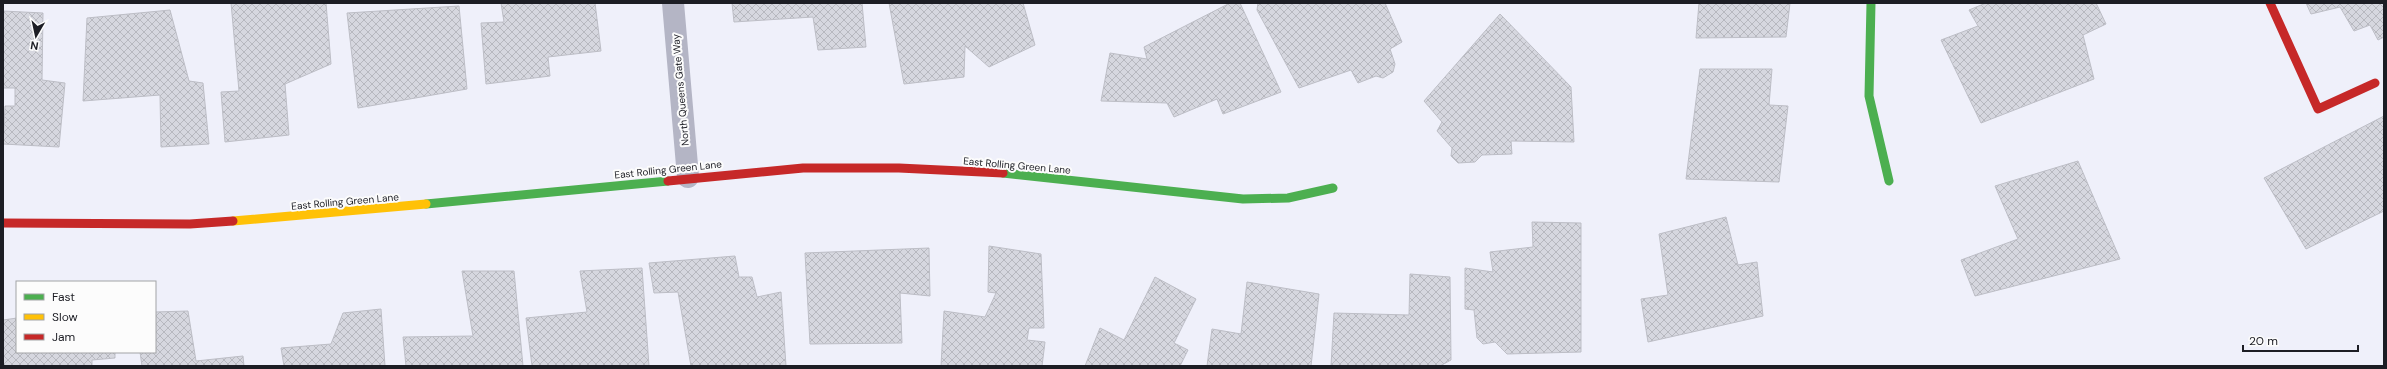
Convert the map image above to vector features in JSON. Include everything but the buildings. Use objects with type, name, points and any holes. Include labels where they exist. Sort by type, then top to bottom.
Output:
[{"type":"street","name":"North Queens Gate Way","points":[[673,3],[688,178]]},
{"type":"street","points":[[1871,3],[1870,96],[1889,181]]},
{"type":"street","points":[[2270,3],[2318,109],[2375,83]]},
{"type":"street","name":"East Rolling Green Lane","points":[[3,223],[116,225],[213,222],[404,207],[688,178],[803,168],[899,168],[997,172],[1243,199],[1288,198],[1333,188]]},
{"type":"traffic: fast","points":[[1871,3],[1869,96],[1889,181]]},
{"type":"traffic: fast","points":[[1003,173],[1243,199],[1288,198],[1333,188]]},
{"type":"traffic: fast","points":[[426,204],[668,181]]},
{"type":"traffic: slow","points":[[233,221],[426,204]]},
{"type":"traffic: jam","points":[[2270,3],[2318,109],[2375,83]]},
{"type":"traffic: jam","points":[[668,181],[803,168],[899,168],[1003,173]]},
{"type":"traffic: jam","points":[[3,223],[190,224],[233,221]]}]
